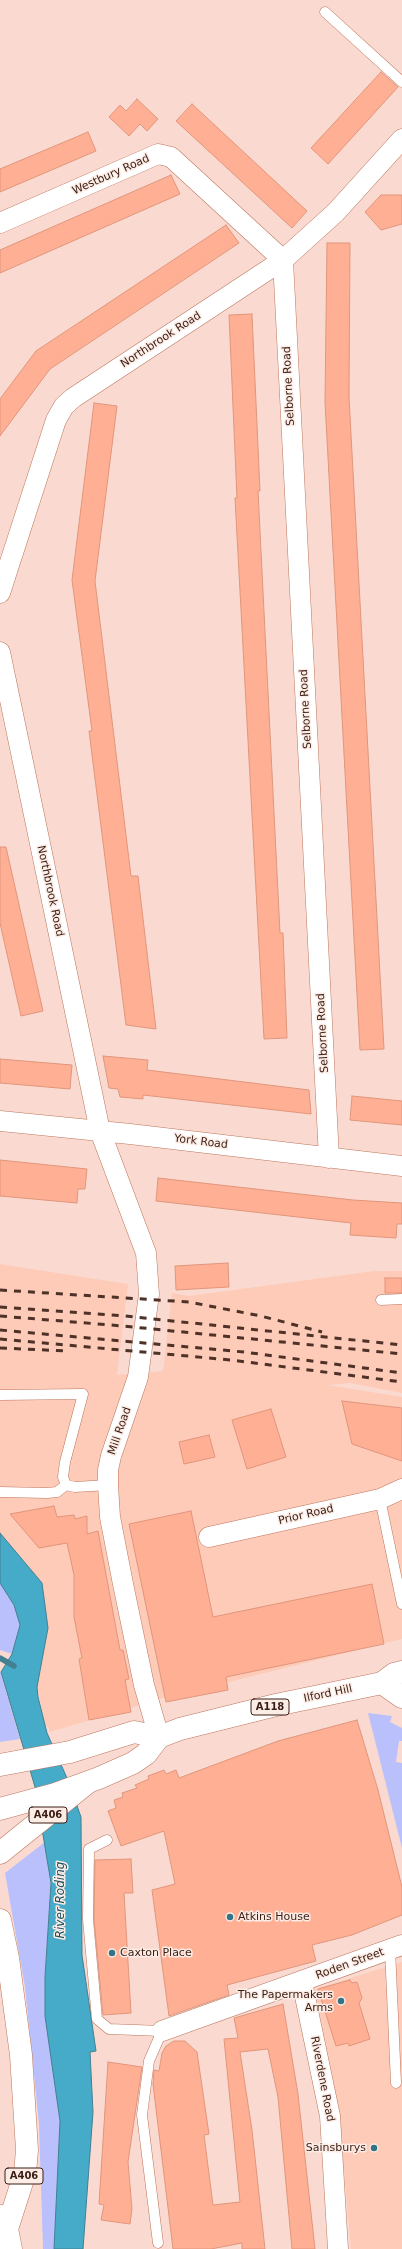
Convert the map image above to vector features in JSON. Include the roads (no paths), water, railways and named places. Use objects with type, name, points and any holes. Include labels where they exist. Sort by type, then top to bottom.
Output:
[{"type":"main road","name":"Ilford Hill","points":[[0,1765],[70,1752],[134,1732],[159,1737],[192,1726],[276,1705],[382,1683],[394,1674],[402,1672]]},
{"type":"main road","points":[[382,1683],[402,1697]]},
{"type":"main road","points":[[0,1809],[55,1794],[86,1783],[133,1763],[146,1754],[159,1737]]},
{"type":"main road","name":"A406","points":[[4,1850],[86,1783]]},
{"type":"main road","name":"A406","points":[[0,1920],[9,1965],[20,2055],[26,2120],[27,2150],[25,2173],[6,2231]]},
{"type":"street","name":"Northbrook Road","points":[[0,593],[56,420],[64,406],[73,398],[283,260],[336,212],[402,139]]},
{"type":"street","name":"Westbury Road","points":[[0,223],[158,154],[171,157],[283,260]]},
{"type":"street","name":"Selborne Road","points":[[283,260],[329,1158]]},
{"type":"street","name":"Northbrook Road","points":[[0,652],[100,1130]]},
{"type":"street","name":"York Road","points":[[0,1121],[100,1130],[402,1166]]},
{"type":"street","name":"Mill Road","points":[[100,1130],[146,1253],[149,1294],[138,1377],[111,1456],[108,1470],[108,1485],[110,1517],[123,1584],[144,1685],[159,1737]]},
{"type":"street","name":"Prior Road","points":[[209,1537],[380,1499],[402,1489]]},
{"type":"street","name":"Roden Street","points":[[162,2031],[396,1947]]},
{"type":"street","name":"Riverdene Road","points":[[302,1982],[330,2116],[338,2249]]},
{"type":"lane","points":[[325,12],[402,82]]},
{"type":"lane","points":[[381,1300],[402,1300]]},
{"type":"lane","points":[[0,1395],[83,1394],[63,1472],[66,1485]]},
{"type":"lane","points":[[0,1492],[47,1493],[57,1492],[66,1485],[76,1487],[108,1485]]},
{"type":"lane","points":[[380,1499],[402,1604]]},
{"type":"lane","points":[[107,1840],[88,1848],[88,1919],[97,2019],[109,2029],[162,2031],[149,2061],[142,2115],[158,2243]]},
{"type":"lane","points":[[396,1947],[396,2083]]},
{"type":"water","name":"River Roding","points":[[0,1533],[42,1583],[48,1628],[37,1687],[38,1697],[47,1733],[67,1778],[81,1817],[82,1955],[96,2051],[90,2052],[93,2112],[83,2249],[54,2249],[60,2121],[45,2016],[45,1977],[51,1883],[35,1787],[1,1672],[12,1654],[20,1625],[14,1605],[0,1583]]},
{"type":"waterway","points":[[0,1658],[14,1666]]},
{"type":"railway","points":[[0,1290],[189,1302],[261,1316],[322,1332]]},
{"type":"railway","points":[[0,1307],[125,1316],[402,1345]]},
{"type":"railway","points":[[0,1316],[123,1326],[402,1354]]},
{"type":"railway","points":[[0,1330],[244,1352],[402,1373]]},
{"type":"railway","points":[[0,1339],[231,1360],[402,1382]]},
{"type":"railway","points":[[0,1348],[68,1351]]},
{"type":"place","name":"Atkins House","points":[[230,1917]]},
{"type":"place","name":"Caxton Place","points":[[112,1953]]},
{"type":"place","name":"The Papermakers Arms","points":[[341,2001]]},
{"type":"place","name":"Sainsburys","points":[[374,2148]]}]
